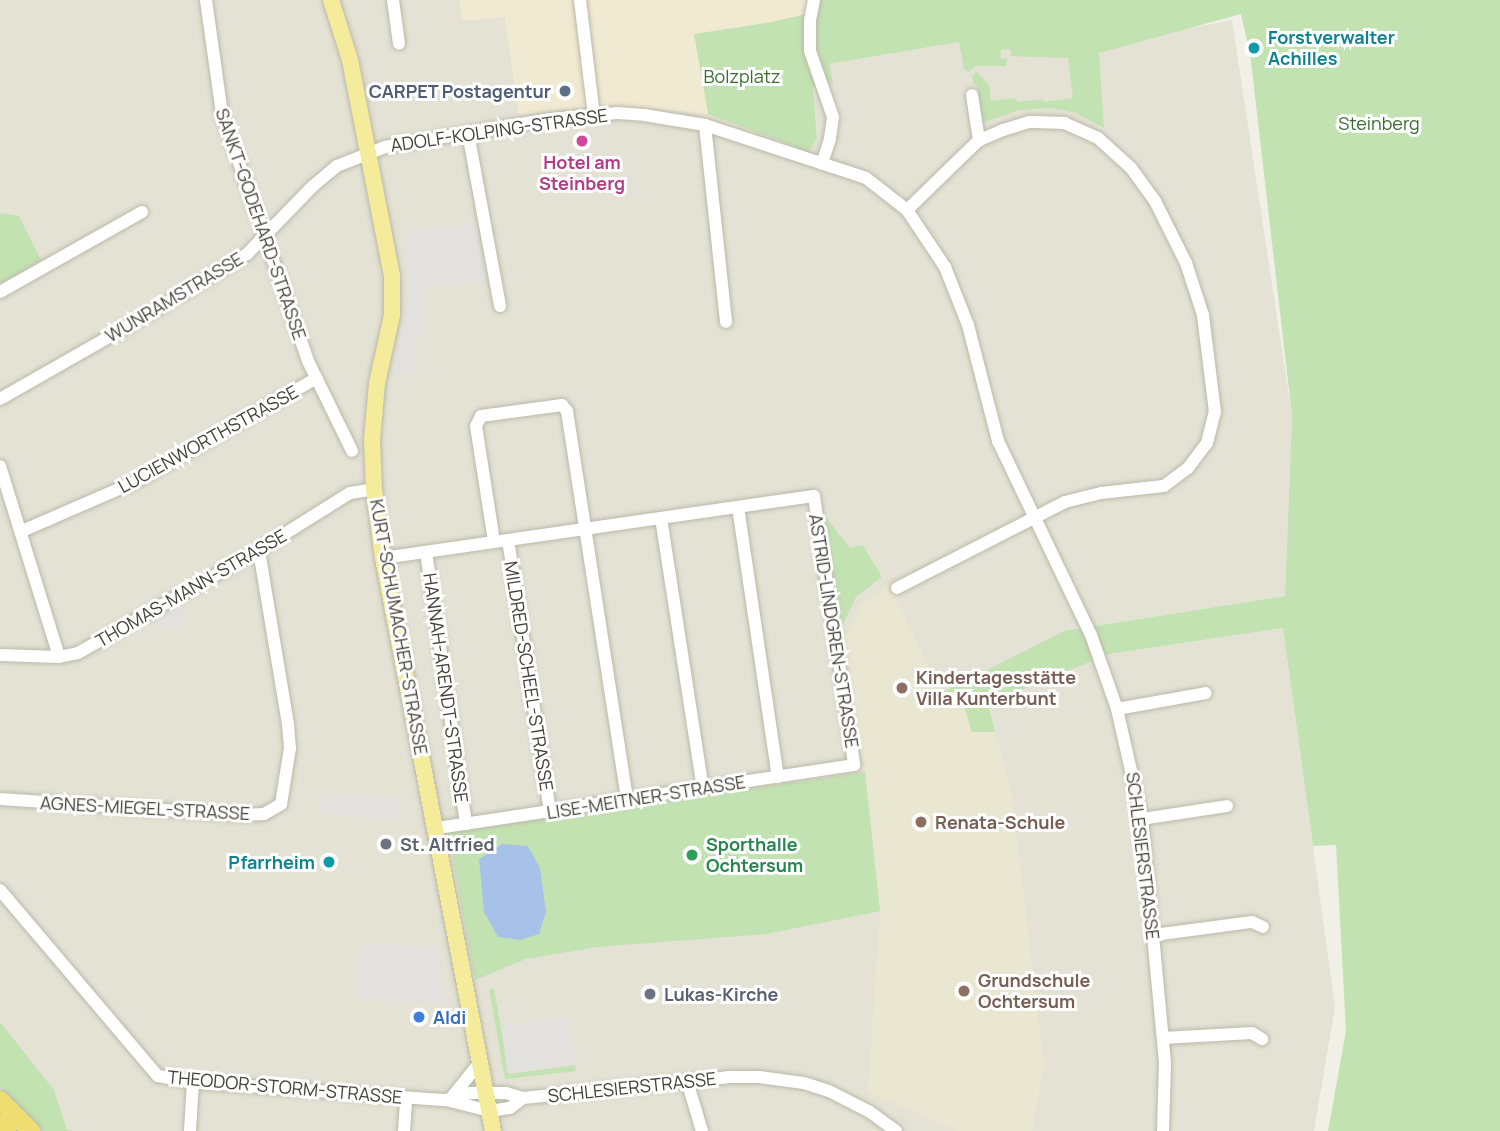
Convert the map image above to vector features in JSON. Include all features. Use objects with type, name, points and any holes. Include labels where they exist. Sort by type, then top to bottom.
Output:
[{"type":"highway","points":[[0,1100],[31,1131]]},
{"type":"highway","points":[[0,1124],[8,1131]]},
{"type":"main road","name":"KURT-SCHUMACHER-STRASSE","points":[[331,0],[351,60],[393,289],[393,315],[377,383],[372,440],[374,489],[383,558],[437,828],[493,1131]]},
{"type":"street","name":"SANKT-GODEHARD-STRASSE","points":[[206,0],[222,114],[265,238],[317,379],[349,445],[361,435]]},
{"type":"street","points":[[393,0],[399,44]]},
{"type":"street","points":[[580,0],[594,114]]},
{"type":"street","points":[[814,0],[810,20],[810,51],[833,117],[822,164]]},
{"type":"street","points":[[971,95],[979,140]]},
{"type":"street","name":"ADOLF-KOLPING-STRASSE","points":[[368,152],[468,133],[594,114],[644,115],[705,125],[866,178],[907,210],[929,241],[956,290],[981,367],[998,441],[1032,517]]},
{"type":"street","points":[[898,588],[1065,502],[1101,493],[1164,486],[1188,468],[1207,443],[1215,412],[1203,315],[1186,263],[1155,201],[1131,168],[1098,138],[1065,123],[1029,122],[979,140],[907,210]]},
{"type":"street","points":[[705,125],[726,322]]},
{"type":"street","points":[[468,133],[500,306]]},
{"type":"street","name":"WUNRAMSTRASSE","points":[[0,399],[247,254],[313,186],[338,166],[368,152]]},
{"type":"street","points":[[0,292],[142,212]]},
{"type":"street","name":"LUCIENWORTHSTRASSE","points":[[22,531],[137,481],[317,379]]},
{"type":"street","points":[[494,541],[477,426],[481,416],[562,405],[567,411],[627,800]]},
{"type":"street","points":[[0,466],[59,657]]},
{"type":"street","name":"THOMAS-MANN-STRASSE","points":[[0,655],[59,657],[78,653],[259,550],[350,493],[374,489]]},
{"type":"street","name":"ASTRID-LINDGREN-STRASSE","points":[[737,507],[814,496],[855,765]]},
{"type":"street","points":[[383,558],[737,507],[778,777]]},
{"type":"street","name":"SCHLESIERSTRASSE","points":[[1032,517],[1091,635],[1117,709],[1142,819],[1163,1038],[1166,1089],[1163,1131]]},
{"type":"street","points":[[661,518],[704,788]]},
{"type":"street","name":"MILDRED-SCHEEL-STRASSE","points":[[508,540],[550,812]]},
{"type":"street","name":"AGNES-MIEGEL-STRASSE","points":[[0,799],[244,815],[264,814],[281,804],[290,748],[288,724],[259,550]]},
{"type":"street","name":"HANNAH-ARENDT-STRASSE","points":[[426,552],[466,824]]},
{"type":"street","points":[[1117,709],[1206,693]]},
{"type":"street","name":"LISE-MEITNER-STRASSE","points":[[437,828],[855,765]]},
{"type":"street","points":[[1142,819],[1227,806]]},
{"type":"street","name":"THEODOR-STORM-STRASSE","points":[[0,890],[158,1076],[193,1082],[406,1099],[449,1099],[486,1093]]},
{"type":"street","points":[[1154,935],[1252,922],[1263,927]]},
{"type":"street","points":[[1163,1038],[1252,1033],[1262,1039]]},
{"type":"street","points":[[449,1099],[480,1062]]},
{"type":"street","name":"SCHLESIERSTRASSE","points":[[486,1093],[506,1093],[523,1098],[687,1081],[759,1077],[804,1083],[851,1101],[896,1131]]},
{"type":"street","points":[[687,1081],[702,1131]]},
{"type":"street","points":[[190,1131],[193,1082]]},
{"type":"street","name":"SCHLESIERSTRASSE","points":[[490,1111],[510,1108],[523,1098]]},
{"type":"street","points":[[404,1131],[406,1099]]},
{"type":"street","name":"THEODOR-STORM-STRASSE","points":[[449,1099],[490,1111]]},
{"type":"shaded area","points":[[0,0],[460,0],[505,16],[519,115],[608,105],[659,107],[708,114],[809,152],[817,139],[813,87],[829,64],[959,42],[1070,51],[1232,20],[1292,416],[1285,596],[1064,631],[943,692],[983,689],[989,704],[1109,654],[1283,628],[1335,1007],[1314,1131],[42,1131],[0,1089]]},
{"type":"shaded area","points":[[459,0],[804,0],[806,14],[694,34],[708,114],[608,105],[519,115],[505,17],[462,21]]},
{"type":"shaded area","points":[[477,223],[485,280],[421,289],[428,334],[414,337],[419,373],[391,377],[409,291],[405,233]]},
{"type":"shaded area","points":[[890,585],[941,693],[983,689],[1011,791],[1044,1065],[1032,1131],[958,1131],[868,1092],[880,911],[865,772],[842,643],[862,603]]},
{"type":"shaded area","points":[[185,596],[184,629],[162,629],[155,623],[153,614]]},
{"type":"shaded area","points":[[323,793],[400,798],[398,819],[322,814]]},
{"type":"shaded area","points":[[361,943],[437,948],[446,1004],[355,999]]},
{"type":"shaded area","points":[[569,1018],[575,1065],[507,1073],[502,1026]]},
{"type":"green space","name":"Steinberg","points":[[818,0],[1500,0],[1500,1131],[1328,1131],[1346,1031],[1336,845],[1313,846],[1283,628],[1109,654],[988,704],[987,701],[995,732],[972,732],[959,691],[941,693],[1064,631],[1285,596],[1292,416],[1250,53],[1241,14],[1099,53],[1104,128],[1076,113],[1052,108],[1020,110],[982,123],[977,85],[974,85],[972,76],[976,71],[989,85],[991,101],[1016,98],[1017,102],[1043,99],[1044,102],[1073,98],[1068,58],[1011,56],[1011,50],[1001,49],[1000,58],[1007,59],[1006,66],[976,66],[968,72],[964,69],[959,42],[829,64],[833,83],[813,87],[817,139],[809,152],[708,114],[694,34],[806,14]]},
{"type":"green space","points":[[0,213],[19,216],[41,260],[0,284]]},
{"type":"green space","points":[[824,515],[850,548],[863,545],[882,577],[856,597],[841,629]]},
{"type":"green space","points":[[865,772],[880,911],[766,934],[597,947],[526,959],[475,980],[448,833]]},
{"type":"green space","points":[[494,988],[509,1074],[575,1065],[576,1071],[505,1079],[489,990]]},
{"type":"green space","points":[[0,1022],[54,1090],[67,1130],[74,1131],[43,1131],[0,1087]]},
{"type":"water","points":[[502,844],[528,846],[540,868],[546,912],[539,934],[520,940],[498,937],[484,912],[479,859]]},
{"type":"place","name":"Forstverwalter Achilles","points":[[1254,48]]},
{"type":"place","name":"CARPET Postagentur","points":[[565,91]]},
{"type":"place","name":"Hotel am Steinberg","points":[[582,141]]},
{"type":"place","name":"Kindertagesstätte Villa Kunterbunt","points":[[902,688]]},
{"type":"place","name":"Renata-Schule","points":[[921,822]]},
{"type":"place","name":"St. Altfried","points":[[386,844]]},
{"type":"place","name":"Sporthalle Ochtersum","points":[[692,855]]},
{"type":"place","name":"Pfarrheim","points":[[329,862]]},
{"type":"place","name":"Grundschule Ochtersum","points":[[964,991]]},
{"type":"place","name":"Lukas-Kirche","points":[[650,994]]},
{"type":"place","name":"Aldi","points":[[419,1017]]},
{"type":"park label","name":"Bolzplatz","points":[[742,76]]}]
